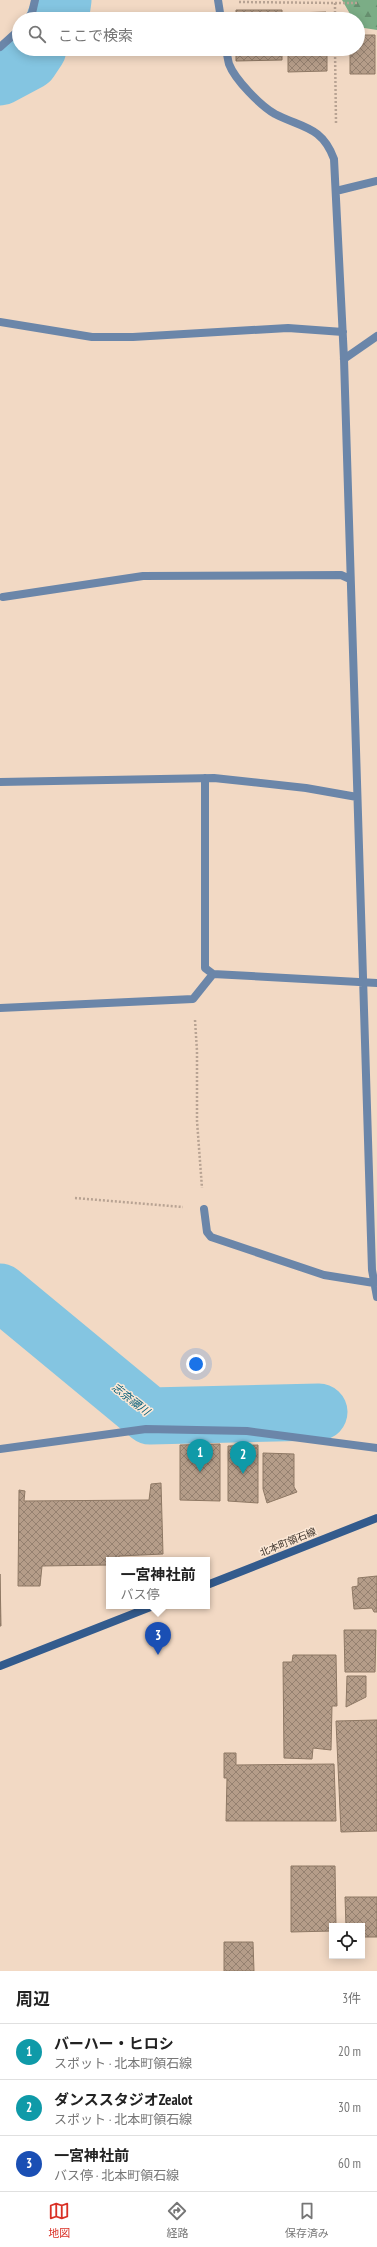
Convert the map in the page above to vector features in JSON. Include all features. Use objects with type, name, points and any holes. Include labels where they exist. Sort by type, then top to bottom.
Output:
[{"type":"main road","name":"北本町領石線","points":[[210,1584],[377,1518]]},
{"type":"main road","points":[[0,1666],[145,1609]]},
{"type":"street","points":[[32,12],[35,0]]},
{"type":"street","points":[[218,1],[220,12]]},
{"type":"street","points":[[0,47],[12,36]]},
{"type":"street","points":[[227,56],[229,65],[237,79],[254,96],[274,113],[311,129],[329,144],[334,159],[344,358],[372,1270],[377,1297]]},
{"type":"street","points":[[336,191],[377,181]]},
{"type":"street","points":[[0,322],[92,337],[133,337],[288,328],[343,332]]},
{"type":"street","points":[[344,358],[377,336]]},
{"type":"street","points":[[3,598],[143,576],[341,575],[350,580]]},
{"type":"street","points":[[0,782],[205,778],[306,788],[357,797]]},
{"type":"street","points":[[205,778],[205,968],[212,974],[377,983]]},
{"type":"street","points":[[0,1008],[194,999],[212,974]]},
{"type":"street","points":[[204,1209],[207,1232],[211,1237],[324,1275],[374,1283]]},
{"type":"street","points":[[0,1449],[146,1429],[247,1431],[377,1448]]},
{"type":"path","points":[[218,1],[357,3]]},
{"type":"path","points":[[335,3],[335,12]]},
{"type":"path","points":[[329,144],[336,122],[335,56]]},
{"type":"path","points":[[75,1198],[204,1209],[197,1121],[198,1051],[194,999]]},
{"type":"green space","points":[[342,0],[377,0],[377,30],[365,28],[365,12],[349,12]]},
{"type":"building","points":[[236,10],[282,10],[282,12],[236,12]]},
{"type":"building","points":[[365,35],[375,35],[375,74],[350,74],[350,56],[365,56]]},
{"type":"building","points":[[236,56],[282,56],[282,60],[236,61]]},
{"type":"building","points":[[288,56],[327,56],[327,71],[288,72]]},
{"type":"building","points":[[220,1444],[220,1501],[180,1500],[180,1445]]},
{"type":"building","points":[[258,1445],[258,1503],[228,1501],[228,1446]]},
{"type":"building","points":[[263,1453],[294,1454],[294,1487],[297,1492],[267,1503],[263,1489]]},
{"type":"building","points":[[161,1483],[163,1554],[106,1557],[106,1565],[42,1566],[40,1586],[18,1586],[19,1490],[25,1491],[24,1501],[149,1500],[151,1484]]},
{"type":"building","points":[[0,1574],[1,1626],[0,1626]]},
{"type":"building","points":[[377,1576],[377,1612],[374,1612],[372,1608],[354,1609],[352,1587],[358,1586],[358,1578]]},
{"type":"building","points":[[344,1630],[376,1630],[375,1672],[345,1672]]},
{"type":"building","points":[[293,1655],[336,1655],[337,1706],[332,1706],[331,1750],[313,1748],[312,1759],[284,1758],[283,1662],[292,1662]]},
{"type":"building","points":[[347,1676],[366,1676],[366,1697],[346,1707]]},
{"type":"building","points":[[377,1720],[377,1831],[341,1832],[336,1721]]},
{"type":"building","points":[[224,1753],[236,1753],[236,1765],[334,1764],[336,1821],[226,1821],[227,1778],[224,1778]]},
{"type":"building","points":[[291,1866],[335,1866],[336,1923],[329,1923],[329,1931],[291,1932]]},
{"type":"building","points":[[345,1897],[377,1897],[377,1937],[365,1937],[365,1923],[346,1923]]},
{"type":"building","points":[[224,1942],[253,1942],[254,1971],[224,1971]]},
{"type":"waterway","name":"志奈禰川","points":[[59,12],[62,7],[63,0]]},
{"type":"waterway","name":"志奈禰川","points":[[0,77],[30,61],[33,56]]},
{"type":"waterway","name":"志奈禰川","points":[[0,1292],[150,1416],[319,1412]]},
{"type":"place","name":"バーハー・ヒロシ","points":[[200,1472]]},
{"type":"place","name":"ダンススタジオZealot","points":[[243,1474]]},
{"type":"place","name":"一宮神社前","points":[[158,1655]]}]
